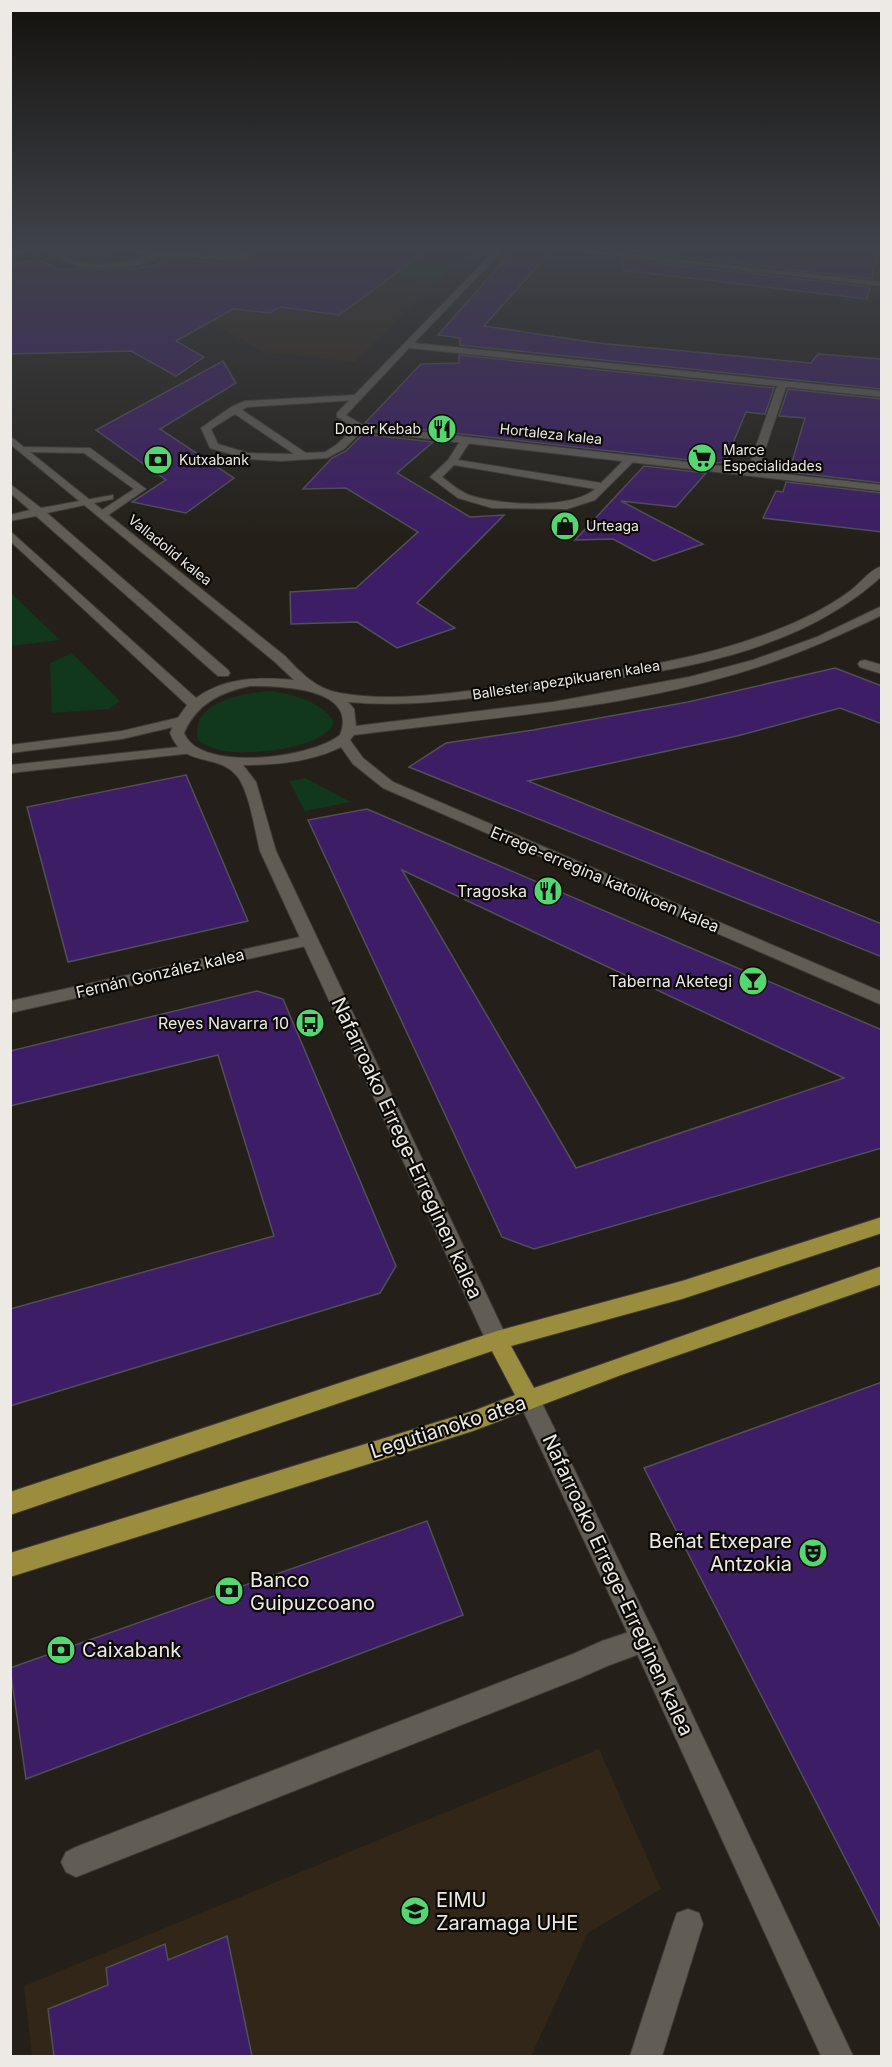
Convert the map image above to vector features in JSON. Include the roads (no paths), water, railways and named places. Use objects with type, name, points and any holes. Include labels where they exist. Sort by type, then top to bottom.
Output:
[{"type":"main road","points":[[10,1504],[497,1340],[682,1290],[882,1225]]},
{"type":"main road","name":"Legutianoko atea","points":[[10,1565],[462,1424],[691,1340],[882,1275]]},
{"type":"main road","name":"Nafarroako Errege-Erreginen kalea","points":[[497,1340],[530,1400]]},
{"type":"street","points":[[360,428],[340,447],[327,455],[281,458],[247,456],[214,446],[206,428],[245,404],[355,398],[405,346]]},
{"type":"street","points":[[420,346],[882,394]]},
{"type":"street","points":[[752,473],[783,384]]},
{"type":"street","name":"Hortaleza kalea","points":[[355,398],[340,415],[360,428],[882,488]]},
{"type":"street","points":[[234,409],[305,457]]},
{"type":"street","name":"Valladolid kalea","points":[[10,439],[280,659],[308,687]]},
{"type":"street","points":[[466,440],[452,462],[435,477],[462,496],[492,505],[567,506],[591,498],[632,458]]},
{"type":"street","points":[[24,450],[86,450],[141,489],[103,514]]},
{"type":"street","points":[[452,462],[603,487]]},
{"type":"street","points":[[10,487],[223,674]]},
{"type":"street","points":[[10,518],[109,497]]},
{"type":"street","points":[[13,539],[195,705]]},
{"type":"street","name":"Ballester apezpikuaren kalea","points":[[308,687],[335,697],[372,701],[417,701],[662,666],[723,651],[801,624],[852,595],[882,569]]},
{"type":"street","name":"Ballester apezpikuaren kalea","points":[[188,750],[228,760],[262,761],[287,758],[315,753],[346,736],[653,689],[783,653],[861,622],[882,610]]},
{"type":"street","points":[[865,664],[882,670]]},
{"type":"street","points":[[188,750],[177,733],[181,721],[195,705],[213,693],[235,684],[270,682],[308,687]]},
{"type":"street","points":[[335,697],[345,704],[351,713],[346,736]]},
{"type":"street","points":[[10,749],[114,736],[181,721]]},
{"type":"street","name":"Errege-erregina katolikoen kalea","points":[[346,736],[358,761],[388,785],[882,999]]},
{"type":"street","points":[[10,769],[188,750]]},
{"type":"street","name":"Nafarroako Errege-Erreginen kalea","points":[[228,760],[241,771],[249,782],[268,850],[497,1340]]},
{"type":"street","name":"Fernán González kalea","points":[[10,1007],[309,940]]},
{"type":"street","name":"Nafarroako Errege-Erreginen kalea","points":[[530,1400],[837,2056]]},
{"type":"street","points":[[76,1862],[580,1665],[602,1654],[644,1640]]},
{"type":"street","points":[[645,2056],[688,1924]]},
{"type":"place","name":"Doner Kebab","points":[[442,429]]},
{"type":"place","name":"Marce Especialidades","points":[[702,458]]},
{"type":"place","name":"Kutxabank","points":[[158,460]]},
{"type":"place","name":"Urteaga","points":[[565,526]]},
{"type":"place","name":"Tragoska","points":[[548,891]]},
{"type":"place","name":"Taberna Aketegi","points":[[753,981]]},
{"type":"place","name":"Reyes Navarra 10","points":[[310,1023]]},
{"type":"place","name":"Beñat Etxepare Antzokia","points":[[813,1553]]},
{"type":"place","name":"Banco Guipuzcoano","points":[[229,1591]]},
{"type":"place","name":"Caixabank","points":[[61,1650]]},
{"type":"place","name":"EIMU Zaramaga UHE","points":[[415,1911]]}]
